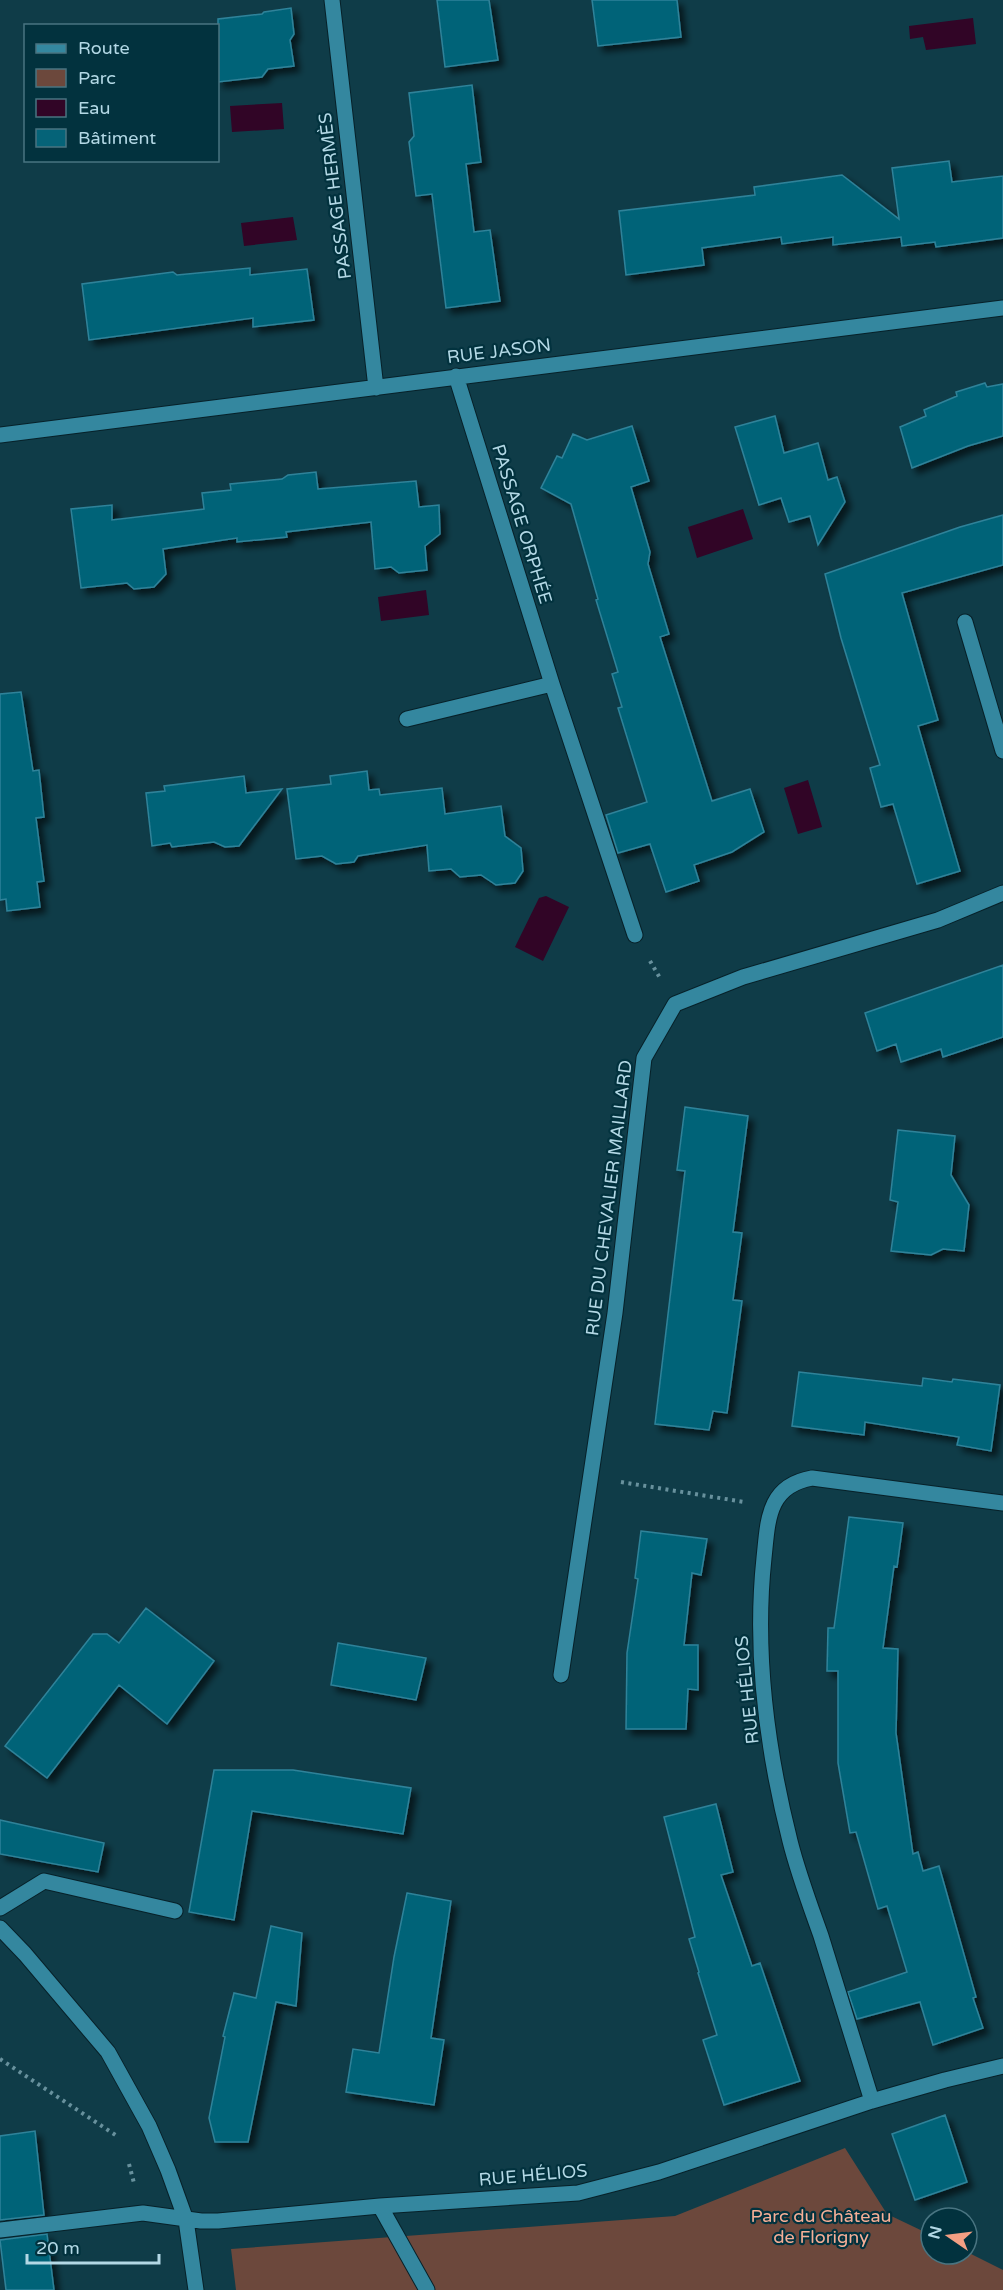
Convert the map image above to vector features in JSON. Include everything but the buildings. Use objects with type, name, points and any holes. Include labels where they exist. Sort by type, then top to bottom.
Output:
[{"type":"street","name":"PASSAGE HERMÈS","points":[[332,0],[376,388]]},
{"type":"street","name":"RUE JASON","points":[[0,435],[1003,308]]},
{"type":"street","name":"PASSAGE ORPHÉE","points":[[456,376],[552,684],[635,934]]},
{"type":"street","points":[[965,622],[1003,751]]},
{"type":"street","points":[[407,719],[552,684]]},
{"type":"street","points":[[675,1004],[743,977],[938,920],[1003,893]]},
{"type":"street","name":"RUE DU CHEVALIER MAILLARD","points":[[561,1675],[615,1312],[644,1058],[675,1004]]},
{"type":"street","points":[[771,1507],[781,1491],[797,1481],[812,1479],[1003,1503]]},
{"type":"street","name":"RUE HÉLIOS","points":[[771,1507],[760,1600],[761,1662],[779,1790],[790,1843],[872,2101]]},
{"type":"street","points":[[0,1908],[44,1881],[175,1911]]},
{"type":"street","points":[[0,1928],[108,2052],[149,2126],[186,2220],[196,2290]]},
{"type":"street","name":"RUE HÉLIOS","points":[[0,2230],[143,2213],[186,2220],[218,2221],[380,2206],[578,2193],[659,2172],[872,2101],[1003,2066]]},
{"type":"street","points":[[380,2206],[427,2290]]},
{"type":"path","points":[[635,934],[675,1004]]},
{"type":"path","points":[[590,1476],[771,1507]]},
{"type":"path","points":[[0,2059],[122,2139]]},
{"type":"path","points":[[128,2160],[143,2213]]},
{"type":"green space","name":"Parc du Château de Florigny","points":[[845,2148],[887,2214],[919,2229],[919,2266],[979,2266],[979,2258],[1003,2270],[1003,2290],[236,2290],[231,2249],[675,2216]]},
{"type":"water","points":[[973,18],[976,44],[926,50],[923,37],[910,39],[909,26]]},
{"type":"water","points":[[282,103],[284,129],[232,132],[230,106]]},
{"type":"water","points":[[293,217],[297,240],[244,246],[241,223]]},
{"type":"water","points":[[743,509],[753,539],[697,558],[688,527]]},
{"type":"water","points":[[426,590],[429,615],[381,621],[378,597]]},
{"type":"water","points":[[808,780],[822,827],[798,834],[784,788]]},
{"type":"water","points":[[546,896],[569,907],[543,961],[515,947],[539,898]]}]
